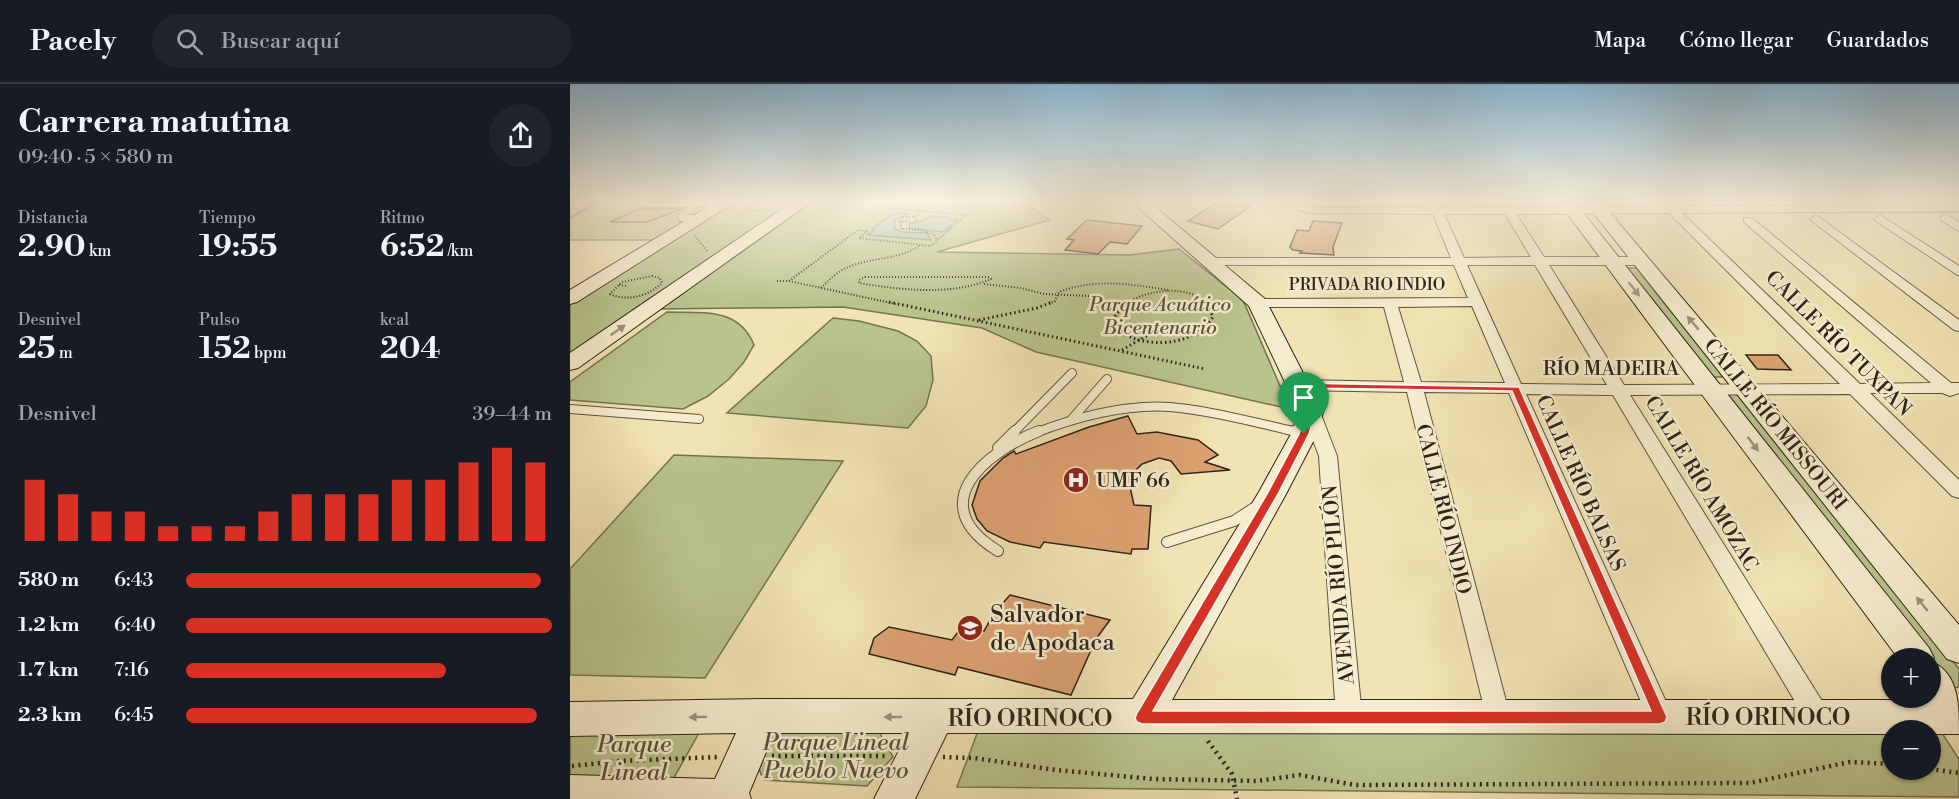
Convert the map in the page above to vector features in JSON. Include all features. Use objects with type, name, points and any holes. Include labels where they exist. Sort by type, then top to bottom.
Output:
[{"type":"street","points":[[570,298],[669,234]]},
{"type":"street","points":[[570,363],[756,234]]},
{"type":"street","name":"AVENIDA RÍO PILÓN","points":[[1180,234],[1258,303],[1298,385],[1307,423],[1328,456],[1349,717]]},
{"type":"street","name":"CALLE RÍO BALSAS","points":[[1446,234],[1660,717]]},
{"type":"street","name":"CALLE RÍO AMOZAC","points":[[1524,234],[1818,717]]},
{"type":"street","name":"CALLE RÍO MISSOURI","points":[[1599,234],[1613,261],[1909,648]]},
{"type":"street","name":"CALLE RÍO MISSOURI","points":[[1613,234],[1641,261],[1748,389],[1959,650]]},
{"type":"street","name":"CALLE RÍO TUXPAN","points":[[1699,234],[1959,491]]},
{"type":"street","points":[[1765,234],[1955,392]]},
{"type":"street","points":[[1836,234],[1959,327]]},
{"type":"street","points":[[1903,234],[1959,272]]},
{"type":"street","points":[[1213,262],[1641,261]]},
{"type":"street","name":"PRIVADA RIO INDIO","points":[[1258,303],[1476,302]]},
{"type":"street","name":"CALLE RÍO INDIO","points":[[1390,303],[1414,387],[1497,716]]},
{"type":"street","name":"RÍO MADEIRA","points":[[1298,385],[1618,390],[1855,388],[1955,392]]},
{"type":"street","points":[[1142,718],[1272,494],[1307,423]]},
{"type":"street","points":[[1941,691],[1959,715]]},
{"type":"street","name":"RÍO ORINOCO","points":[[570,719],[763,716],[1142,718],[1959,715]]},
{"type":"street","points":[[726,799],[763,716]]},
{"type":"street","points":[[894,799],[936,717]]},
{"type":"street","points":[[570,795],[731,799]]},
{"type":"lane","points":[[998,551],[980,540],[967,526],[963,509],[969,483],[978,468],[1072,373]]},
{"type":"lane","points":[[1070,422],[1107,379]]},
{"type":"lane","points":[[991,456],[1017,442],[1070,422],[1137,407],[1167,407],[1307,423]]},
{"type":"lane","points":[[570,409],[699,419]]},
{"type":"lane","points":[[1167,542],[1234,521],[1272,494]]},
{"type":"path","points":[[701,234],[708,252]]},
{"type":"path","points":[[789,281],[852,234]]},
{"type":"path","points":[[864,234],[859,238],[931,246],[944,234]]},
{"type":"path","points":[[934,234],[937,241]]},
{"type":"path","points":[[820,288],[849,266],[903,255],[921,245]]},
{"type":"path","points":[[652,276],[662,280],[657,288],[642,294],[623,298],[610,294],[617,285],[629,280],[652,276]]},
{"type":"path","points":[[976,283],[991,279],[989,277],[864,277],[859,280],[859,283],[885,288],[926,290],[976,283],[1090,296]]},
{"type":"path","points":[[777,281],[789,281],[1205,369]]},
{"type":"path","points":[[977,321],[1002,313],[1041,307],[1055,301],[1058,294],[1077,285],[1098,282],[1136,285],[1173,291],[1202,297],[1213,310],[1209,324],[1190,338],[1171,343],[1137,341],[1117,331],[1112,323],[1115,312],[1123,305],[1141,296],[1173,291]]},
{"type":"path","points":[[1136,285],[1145,289],[1141,296]]},
{"type":"path","points":[[1120,351],[1165,325]]},
{"type":"path","points":[[1196,717],[1207,739],[1237,780],[1237,799]]},
{"type":"path","points":[[570,766],[619,761],[745,757],[974,758],[1056,770],[1153,779],[1257,781],[1300,775],[1355,785],[1750,783],[1850,762],[1881,763]]},
{"type":"path","points":[[1941,771],[1959,773]]},
{"type":"green space","points":[[570,234],[665,234],[655,240],[570,240]]},
{"type":"green space","points":[[682,234],[754,234],[570,361],[570,303]]},
{"type":"green space","name":"Parque Acuático Bicentenario","points":[[766,234],[999,234],[937,252],[1129,255],[1179,249],[1243,300],[1290,409],[1036,352],[982,328],[843,307],[660,309]]},
{"type":"green space","points":[[1625,268],[1641,268],[1729,377],[1713,377]]},
{"type":"green space","points":[[667,312],[706,313],[729,318],[739,324],[754,345],[744,362],[729,379],[708,396],[683,409],[570,400],[570,382]]},
{"type":"green space","points":[[833,318],[859,321],[898,331],[917,341],[931,356],[933,380],[926,406],[908,428],[727,413]]},
{"type":"green space","points":[[1740,393],[1959,669],[1959,687],[1954,688],[1941,671],[1941,648],[1923,648],[1727,394]]},
{"type":"green space","points":[[674,455],[843,461],[705,678],[570,675],[570,569]]},
{"type":"green space","name":"Parque Lineal Pueblo Nuevo","points":[[796,727],[878,730],[893,757],[867,786],[763,780],[755,757],[775,734]]},
{"type":"green space","name":"Parque Lineal Pueblo Nuevo","points":[[1881,727],[1881,780],[1941,780],[1941,732],[1959,759],[1959,797],[957,787],[978,731]]},
{"type":"green space","name":"Parque Lineal","points":[[699,733],[671,783],[570,781],[570,734]]},
{"type":"water","points":[[928,234],[931,240],[868,235]]},
{"type":"building","points":[[1072,234],[1135,234],[1127,244],[1110,242],[1098,254],[1065,250],[1074,240],[1067,239]]},
{"type":"building","points":[[1295,234],[1338,234],[1333,247],[1334,255],[1300,253],[1302,251],[1293,250],[1290,247]]},
{"type":"building","points":[[1746,355],[1778,355],[1791,370],[1757,369]]},
{"type":"building","points":[[1128,416],[1137,434],[1157,432],[1198,440],[1218,455],[1205,462],[1230,470],[1181,474],[1171,461],[1159,458],[1142,464],[1128,478],[1134,505],[1151,506],[1148,549],[1132,549],[1131,554],[1044,542],[1040,548],[1010,542],[987,531],[977,519],[972,505],[980,481],[1003,458],[1014,451],[1016,454],[1089,427]]},
{"type":"building","points":[[1010,595],[1110,620],[1096,639],[1071,695],[958,667],[955,675],[869,654],[874,638],[889,627],[952,640],[963,625],[984,631],[994,613]]},
{"type":"place","name":"UMF 66","points":[[1076,480]]},
{"type":"place","name":"Salvador de Apodaca","points":[[970,628]]},
{"type":"route","points":[[1298,385],[1516,388],[1660,717],[1142,718],[1272,494],[1304,434],[1311,412],[1298,385]]}]
